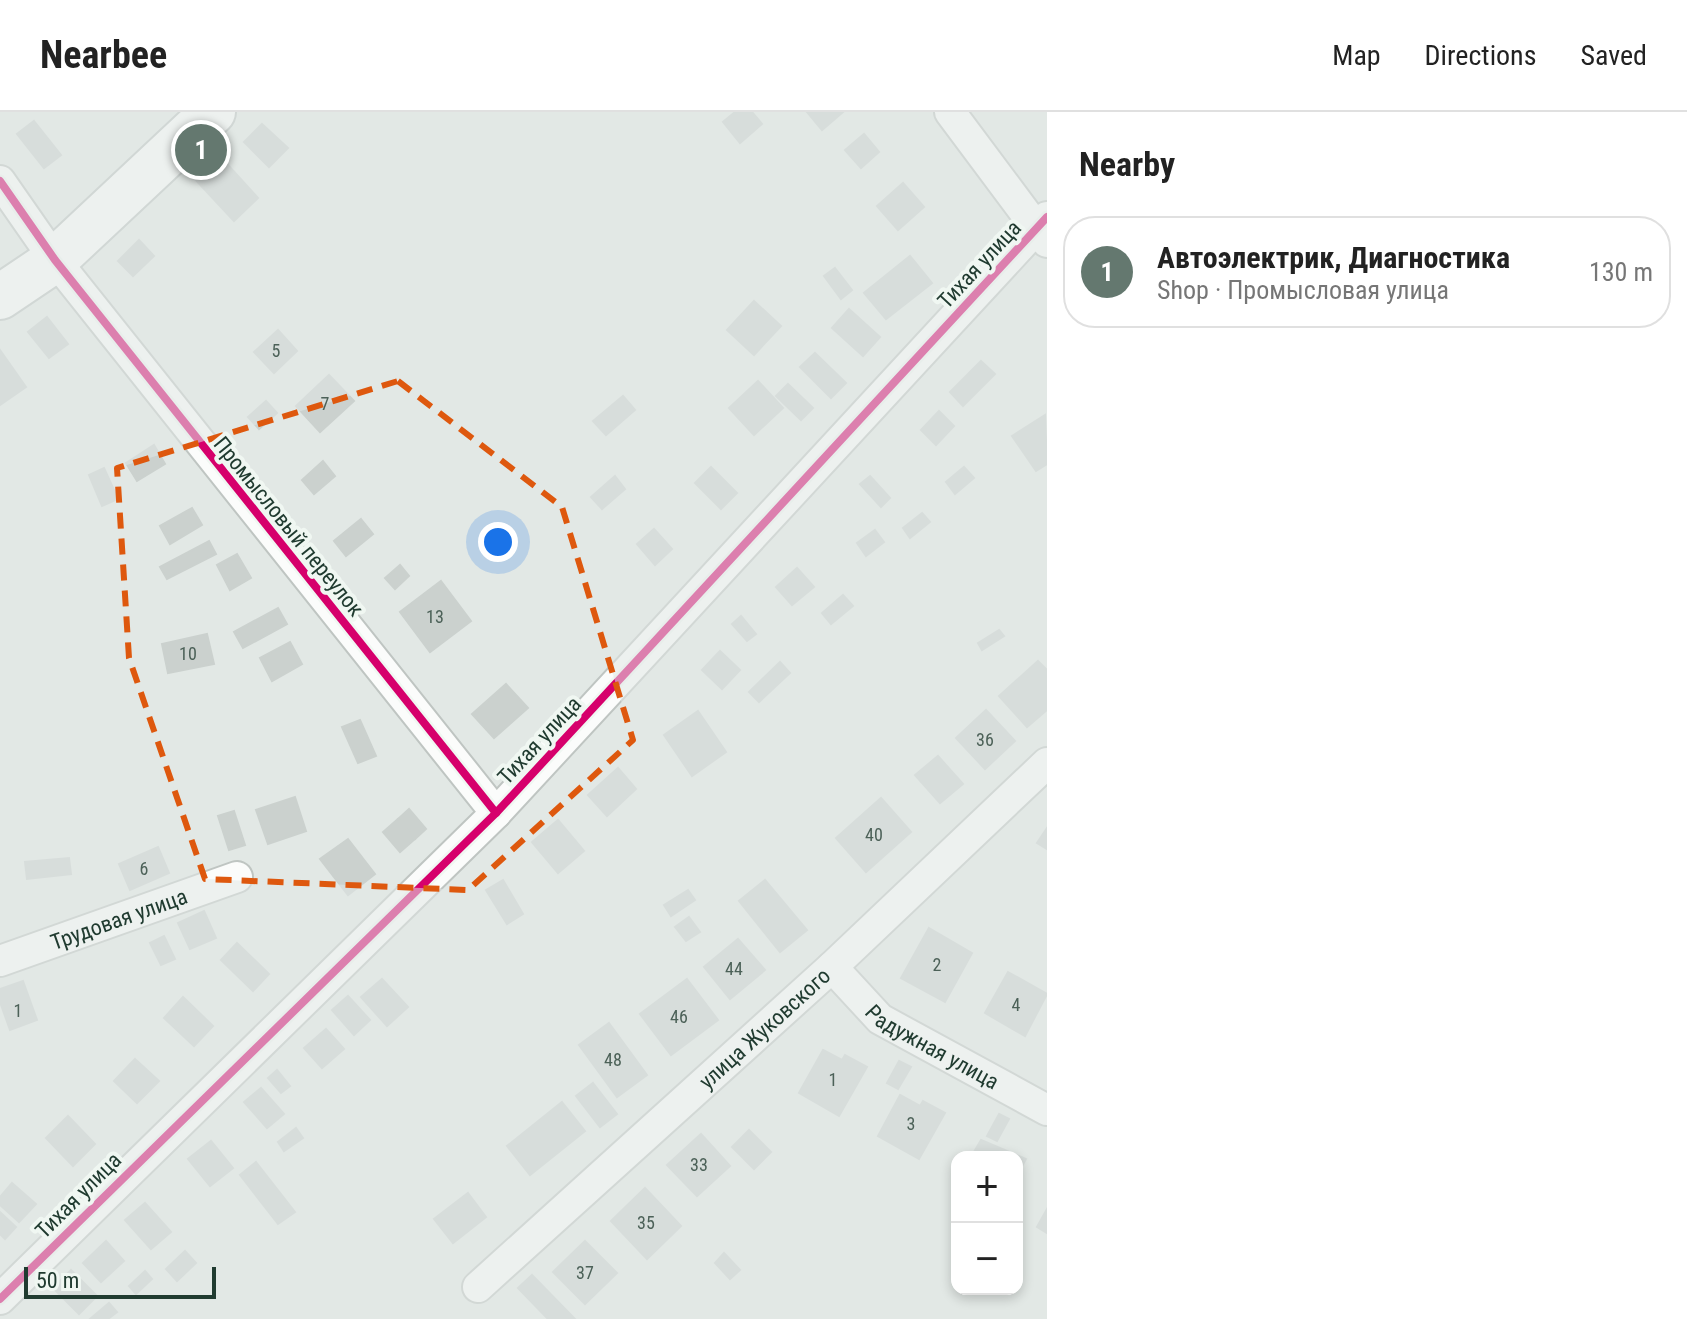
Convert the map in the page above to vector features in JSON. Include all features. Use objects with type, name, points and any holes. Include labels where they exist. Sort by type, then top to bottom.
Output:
[{"type":"street","points":[[0,297],[55,260],[213,112]]},
{"type":"street","points":[[950,112],[1044,229]]},
{"type":"street","name":"Промысловый переулок","points":[[0,181],[55,260],[496,813]]},
{"type":"street","name":"Тихая улица","points":[[0,1299],[496,813],[1044,229]]},
{"type":"street","name":"улица Жуковского","points":[[478,1287],[832,967],[1047,763]]},
{"type":"street","name":"Трудовая улица","points":[[0,961],[237,877]]},
{"type":"street","name":"Радужная улица","points":[[832,967],[880,1019],[1047,1110]]},
{"type":"highlighted area","points":[[398,381],[562,507],[633,740],[468,890],[205,879],[129,658],[117,468]]},
{"type":"building","points":[[735,112],[752,112],[762,124],[740,143],[723,122]]},
{"type":"building","points":[[807,112],[843,112],[822,130]]},
{"type":"building","points":[[34,121],[61,155],[44,168],[17,134]]},
{"type":"building","points":[[262,124],[288,148],[269,167],[244,142]]},
{"type":"building","points":[[864,134],[879,152],[861,168],[845,150]]},
{"type":"building","points":[[217,153],[258,198],[234,221],[192,176]]},
{"type":"building","points":[[903,183],[924,207],[898,230],[877,206]]},
{"type":"building","points":[[139,240],[154,256],[133,276],[118,261]]},
{"type":"building","points":[[910,256],[932,283],[886,319],[864,293]]},
{"type":"building","points":[[835,268],[852,290],[841,299],[824,276]]},
{"type":"building","points":[[754,301],[781,326],[754,355],[727,330]]},
{"type":"building","points":[[849,309],[880,337],[863,356],[832,328]]},
{"type":"building","points":[[47,317],[68,344],[49,358],[28,332]]},
{"type":"building","points":[[278,330],[297,351],[274,373],[254,352]]},
{"type":"building","points":[[0,350],[26,387],[0,405]]},
{"type":"building","points":[[815,353],[846,383],[831,398],[800,367]]},
{"type":"building","points":[[981,361],[995,374],[963,406],[950,392]]},
{"type":"building","points":[[329,375],[354,401],[320,432],[296,406]]},
{"type":"building","points":[[758,381],[783,408],[754,435],[729,408]]},
{"type":"building","points":[[788,384],[813,408],[801,420],[776,396]]},
{"type":"building","points":[[623,396],[635,410],[606,435],[593,421]]},
{"type":"building","points":[[266,401],[277,413],[259,429],[248,417]]},
{"type":"building","points":[[939,411],[954,426],[936,445],[921,430]]},
{"type":"building","points":[[1045,415],[1047,464],[1036,471],[1012,436]]},
{"type":"building","points":[[154,445],[165,464],[137,481],[126,463]]},
{"type":"building","points":[[323,461],[335,476],[314,494],[302,480]]},
{"type":"building","points":[[711,467],[737,493],[721,509],[695,483]]},
{"type":"building","points":[[964,467],[974,478],[955,494],[946,482]]},
{"type":"building","points":[[104,468],[118,499],[102,506],[89,475]]},
{"type":"building","points":[[615,476],[625,489],[602,509],[591,497]]},
{"type":"building","points":[[870,476],[890,498],[881,507],[860,484]]},
{"type":"building","points":[[192,508],[202,525],[170,544],[160,526]]},
{"type":"building","points":[[922,513],[930,522],[910,538],[903,528]]},
{"type":"building","points":[[361,519],[373,534],[346,556],[334,541]]},
{"type":"building","points":[[654,529],[672,549],[655,565],[637,544]]},
{"type":"building","points":[[875,530],[884,542],[866,556],[857,543]]},
{"type":"building","points":[[209,541],[216,554],[167,579],[160,567]]},
{"type":"building","points":[[237,554],[251,578],[230,590],[217,565]]},
{"type":"building","points":[[400,565],[409,576],[395,589],[385,578]]},
{"type":"building","points":[[797,568],[814,587],[792,605],[776,587]]},
{"type":"building","points":[[441,581],[471,621],[430,652],[400,612]]},
{"type":"building","points":[[843,595],[853,606],[831,624],[822,613]]},
{"type":"building","points":[[278,608],[287,624],[243,648],[234,632]]},
{"type":"building","points":[[741,616],[756,634],[747,641],[732,624]]},
{"type":"building","points":[[999,630],[1004,636],[982,650],[978,643]]},
{"type":"building","points":[[207,634],[214,664],[168,673],[162,644]]},
{"type":"building","points":[[290,642],[302,664],[272,681],[260,658]]},
{"type":"building","points":[[720,651],[740,670],[722,689],[702,670]]},
{"type":"building","points":[[1038,661],[1047,670],[1047,710],[1027,727],[999,696]]},
{"type":"building","points":[[780,662],[790,673],[759,702],[749,692]]},
{"type":"building","points":[[506,684],[528,708],[494,738],[472,714]]},
{"type":"building","points":[[986,710],[1015,741],[985,769],[956,738]]},
{"type":"building","points":[[698,711],[726,752],[692,776],[664,735]]},
{"type":"building","points":[[360,720],[376,756],[358,763],[342,727]]},
{"type":"building","points":[[938,756],[963,784],[940,803],[915,775]]},
{"type":"building","points":[[618,768],[636,789],[607,816],[588,795]]},
{"type":"building","points":[[295,797],[306,831],[268,844],[256,810]]},
{"type":"building","points":[[881,798],[911,832],[866,872],[836,838]]},
{"type":"building","points":[[409,809],[426,829],[415,839],[398,819]]},
{"type":"building","points":[[234,811],[245,845],[229,850],[218,816]]},
{"type":"building","points":[[398,819],[415,839],[400,852],[383,832]]},
{"type":"building","points":[[558,820],[584,851],[558,873],[532,842]]},
{"type":"building","points":[[1047,828],[1047,849],[1037,843]]},
{"type":"building","points":[[348,839],[375,874],[348,895],[320,859]]},
{"type":"building","points":[[158,847],[169,873],[130,890],[119,864]]},
{"type":"building","points":[[69,858],[71,874],[27,879],[25,862]]},
{"type":"building","points":[[503,880],[523,914],[507,924],[486,890]]},
{"type":"building","points":[[765,880],[807,930],[780,952],[739,901]]},
{"type":"building","points":[[688,890],[695,900],[671,916],[664,905]]},
{"type":"building","points":[[204,911],[216,938],[190,949],[178,923]]},
{"type":"building","points":[[689,917],[700,932],[686,941],[675,927]]},
{"type":"building","points":[[929,928],[972,953],[945,1002],[901,978]]},
{"type":"building","points":[[164,936],[175,959],[161,965],[150,943]]},
{"type":"building","points":[[738,939],[765,970],[730,999],[704,967]]},
{"type":"building","points":[[237,943],[269,974],[253,991],[221,960]]},
{"type":"building","points":[[1008,972],[1047,994],[1025,1036],[985,1013]]},
{"type":"building","points":[[382,979],[408,1007],[387,1026],[361,997]]},
{"type":"building","points":[[687,979],[718,1020],[671,1055],[640,1014]]},
{"type":"building","points":[[23,981],[37,1020],[10,1030],[0,1002],[0,989]]},
{"type":"building","points":[[348,996],[370,1020],[354,1035],[332,1010]]},
{"type":"building","points":[[183,997],[213,1026],[194,1046],[164,1018]]},
{"type":"building","points":[[609,1023],[647,1075],[617,1097],[579,1045]]},
{"type":"building","points":[[326,1029],[344,1049],[322,1068],[304,1048]]},
{"type":"building","points":[[823,1050],[842,1060],[845,1055],[867,1067],[839,1116],[799,1093]]},
{"type":"building","points":[[135,1059],[159,1081],[137,1103],[114,1081]]},
{"type":"building","points":[[899,1061],[911,1067],[898,1089],[887,1083]]},
{"type":"building","points":[[277,1070],[290,1086],[281,1093],[268,1078]]},
{"type":"building","points":[[593,1083],[617,1114],[600,1127],[576,1096]]},
{"type":"building","points":[[261,1088],[284,1114],[267,1128],[244,1102]]},
{"type":"building","points":[[900,1095],[920,1106],[923,1101],[945,1113],[919,1159],[878,1136]]},
{"type":"building","points":[[562,1102],[585,1131],[530,1175],[507,1146]]},
{"type":"building","points":[[999,1114],[1009,1119],[997,1141],[987,1136]]},
{"type":"building","points":[[68,1116],[95,1144],[73,1166],[46,1138]]},
{"type":"building","points":[[296,1128],[303,1138],[284,1151],[278,1142]]},
{"type":"building","points":[[749,1130],[771,1152],[754,1169],[732,1147]]},
{"type":"building","points":[[701,1134],[730,1166],[697,1196],[667,1165]]},
{"type":"building","points":[[981,1140],[1007,1151],[975,1151]]},
{"type":"building","points":[[211,1141],[233,1168],[210,1186],[188,1159]]},
{"type":"building","points":[[256,1162],[295,1212],[278,1224],[240,1175]]},
{"type":"building","points":[[12,1183],[36,1204],[19,1222],[0,1205],[0,1197]]},
{"type":"building","points":[[645,1188],[681,1226],[647,1259],[611,1221]]},
{"type":"building","points":[[468,1193],[486,1217],[453,1243],[434,1219]]},
{"type":"building","points":[[145,1203],[171,1232],[151,1249],[125,1220]]},
{"type":"building","points":[[1047,1209],[1047,1233],[1037,1227]]},
{"type":"building","points":[[1,1213],[16,1227],[5,1239],[0,1234]]},
{"type":"building","points":[[106,1241],[124,1261],[101,1282],[83,1263]]},
{"type":"building","points":[[585,1241],[617,1273],[585,1304],[553,1272]]},
{"type":"building","points":[[185,1251],[196,1263],[177,1281],[166,1269]]},
{"type":"building","points":[[724,1253],[740,1270],[730,1279],[715,1263]]},
{"type":"building","points":[[71,1270],[97,1296],[79,1314],[53,1288]]},
{"type":"building","points":[[145,1271],[152,1279],[136,1294],[129,1286]]},
{"type":"building","points":[[532,1275],[575,1319],[548,1319],[518,1288]]},
{"type":"building","points":[[109,1303],[117,1312],[108,1319],[90,1319]]},
{"type":"cycle path","points":[[0,181],[55,260],[496,813]]},
{"type":"cycle path","points":[[0,1299],[496,813],[1047,217]]},
{"type":"place","name":"Автоэлектрик, Диагностика","points":[[201,150]]}]
